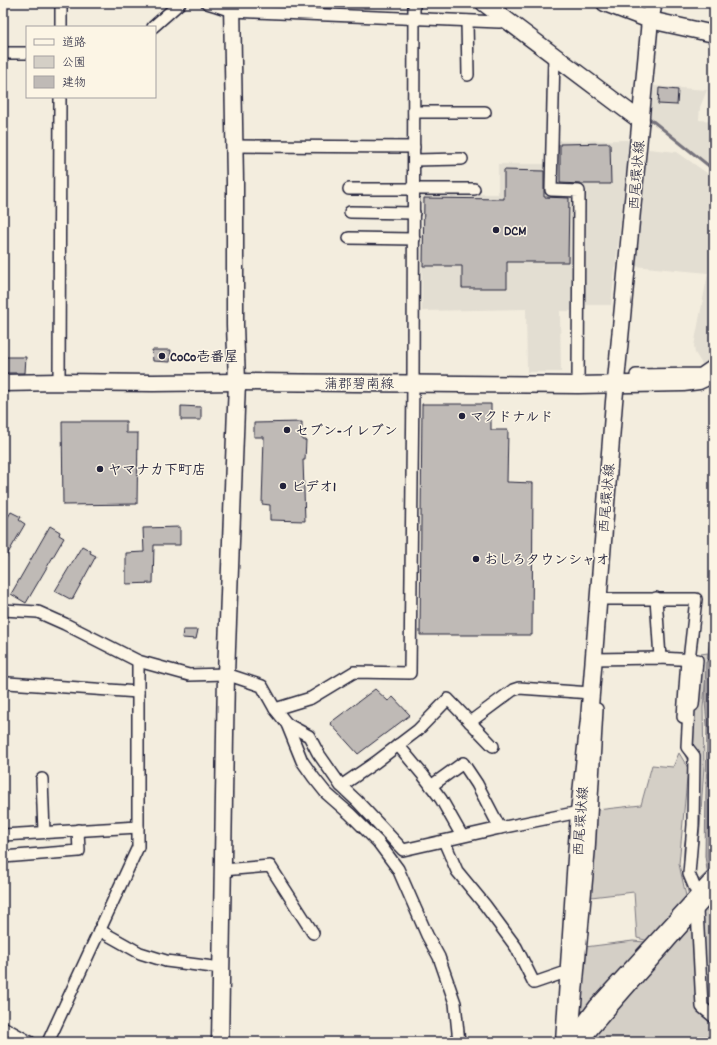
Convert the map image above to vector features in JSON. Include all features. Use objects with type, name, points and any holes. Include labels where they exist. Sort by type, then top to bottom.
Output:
[{"type":"main road","points":[[484,3],[641,121]]},
{"type":"main road","points":[[605,3],[650,20],[714,34]]},
{"type":"main road","name":"西尾環状線","points":[[564,1042],[580,812],[591,693],[597,659],[615,384],[650,20],[654,3]]},
{"type":"main road","points":[[220,1042],[226,674],[237,382],[235,326],[232,7]]},
{"type":"main road","name":"蒲郡碧南線","points":[[3,382],[237,382],[578,385],[683,383],[699,381],[714,374]]},
{"type":"main road","points":[[571,1042],[597,1007],[697,900],[714,879]]},
{"type":"street","points":[[61,3],[61,26]]},
{"type":"street","points":[[154,26],[180,3]]},
{"type":"street","points":[[207,3],[218,6],[414,18],[467,21],[508,21]]},
{"type":"street","points":[[275,709],[311,698],[354,672],[410,673],[414,239],[414,3]]},
{"type":"street","points":[[467,21],[468,75]]},
{"type":"street","points":[[3,53],[26,53]]},
{"type":"street","points":[[554,56],[551,190],[578,191],[578,385]]},
{"type":"street","points":[[59,382],[60,98]]},
{"type":"street","points":[[414,112],[484,112]]},
{"type":"street","points":[[234,146],[414,147]]},
{"type":"street","points":[[414,160],[462,159]]},
{"type":"street","points":[[349,189],[474,190]]},
{"type":"street","points":[[350,212],[414,213]]},
{"type":"street","points":[[349,238],[414,239]]},
{"type":"street","points":[[636,375],[701,374],[714,365]]},
{"type":"street","points":[[656,598],[660,658]]},
{"type":"street","points":[[601,603],[656,598],[696,598],[681,751]]},
{"type":"street","points":[[3,610],[38,612],[138,661],[189,675],[226,674],[262,686],[275,709],[287,724],[302,760],[314,778],[326,793],[378,842],[398,869],[427,935],[439,957],[455,1003],[459,1042]]},
{"type":"street","points":[[691,660],[660,658],[597,659],[589,852],[573,1032],[584,1017],[697,900]]},
{"type":"street","points":[[691,660],[693,705],[689,708],[687,747],[694,756],[693,825],[689,874],[697,900],[702,1007],[714,1017]]},
{"type":"street","points":[[48,1042],[138,847],[138,661]]},
{"type":"street","points":[[3,684],[8,682],[138,692]]},
{"type":"street","points":[[470,722],[513,690],[519,688],[591,693]]},
{"type":"street","points":[[341,786],[418,730],[448,699],[493,746]]},
{"type":"street","points":[[287,724],[309,736],[318,753],[341,786],[358,801],[403,850],[462,836],[580,812]]},
{"type":"street","points":[[398,745],[441,799],[462,836]]},
{"type":"street","points":[[431,786],[463,763],[477,784],[500,828]]},
{"type":"street","points":[[42,779],[44,832]]},
{"type":"street","points":[[3,834],[138,827]]},
{"type":"street","points":[[3,857],[79,851],[78,830]]},
{"type":"street","points":[[444,841],[457,872],[516,947],[534,983],[570,971]]},
{"type":"street","points":[[223,870],[270,866],[313,933]]},
{"type":"street","points":[[582,1042],[665,947],[697,900]]},
{"type":"street","points":[[99,930],[140,953],[166,961],[221,968]]},
{"type":"street","points":[[3,1027],[30,1042]]},
{"type":"shaded area","points":[[654,86],[707,90],[700,107],[699,120],[714,121],[714,168],[650,117]]},
{"type":"shaded area","points":[[630,140],[611,305],[576,305],[576,311],[560,311],[561,372],[527,372],[526,309],[422,311],[422,194],[498,194],[498,164],[556,164],[556,141]]},
{"type":"shaded area","points":[[648,149],[677,152],[714,178],[714,358],[702,364],[695,353],[694,346],[708,273],[634,266]]},
{"type":"green space","points":[[708,653],[703,708],[704,766],[700,827],[694,872],[699,880],[714,866],[714,1042],[569,1042],[577,948],[633,941],[645,942],[619,973],[649,941],[637,938],[634,892],[591,897],[582,895],[588,811],[641,805],[652,765],[673,767],[679,753],[688,768],[679,864],[686,896],[653,937],[689,896],[684,876],[684,849],[691,768],[682,749],[693,655]]},
{"type":"water","points":[[714,610],[714,639],[710,663],[714,821],[714,904],[710,890],[705,856],[707,725],[705,701],[706,662]]},
{"type":"building","points":[[659,88],[678,90],[677,105],[658,104]]},
{"type":"building","points":[[610,143],[611,184],[560,183],[560,144]]},
{"type":"building","name":"DCM","points":[[504,170],[544,171],[544,197],[569,198],[568,262],[507,262],[507,288],[462,288],[462,266],[423,266],[424,198],[504,199]]},
{"type":"building","name":"CoCo壱番屋","points":[[152,350],[171,350],[170,362],[153,361]]},
{"type":"building","points":[[3,357],[26,357],[25,373],[3,373]]},
{"type":"building","name":"おしろタウンシャオ","points":[[422,404],[491,404],[491,430],[508,430],[507,482],[533,483],[532,635],[420,635]]},
{"type":"building","points":[[181,406],[201,407],[201,420],[181,420]]},
{"type":"building","name":"ヤマナカ下町店","points":[[62,421],[126,421],[126,433],[138,433],[137,504],[63,505]]},
{"type":"building","points":[[302,422],[302,440],[306,440],[305,460],[303,460],[305,521],[270,520],[270,505],[262,504],[264,437],[254,437],[254,423]]},
{"type":"building","points":[[11,512],[21,517],[19,520],[25,524],[3,562],[3,525]]},
{"type":"building","points":[[50,526],[60,532],[59,535],[64,538],[26,603],[11,594]]},
{"type":"building","points":[[180,527],[180,545],[154,545],[153,583],[126,584],[126,553],[144,552],[143,528]]},
{"type":"building","points":[[82,546],[96,556],[72,600],[55,591]]},
{"type":"building","points":[[183,630],[198,630],[196,639],[182,638]]},
{"type":"building","points":[[375,689],[388,701],[393,697],[410,715],[358,754],[330,723]]},
{"type":"waterway","points":[[649,118],[714,170]]},
{"type":"place","name":"DCM","points":[[496,230]]},
{"type":"place","name":"CoCo壱番屋","points":[[162,356]]},
{"type":"place","name":"マクドナルド","points":[[462,416]]},
{"type":"place","name":"セブン-イレブン","points":[[287,430]]},
{"type":"place","name":"ヤマナカ下町店","points":[[100,469]]},
{"type":"place","name":"ビデオ1","points":[[283,486]]},
{"type":"place","name":"おしろタウンシャオ","points":[[476,559]]}]
